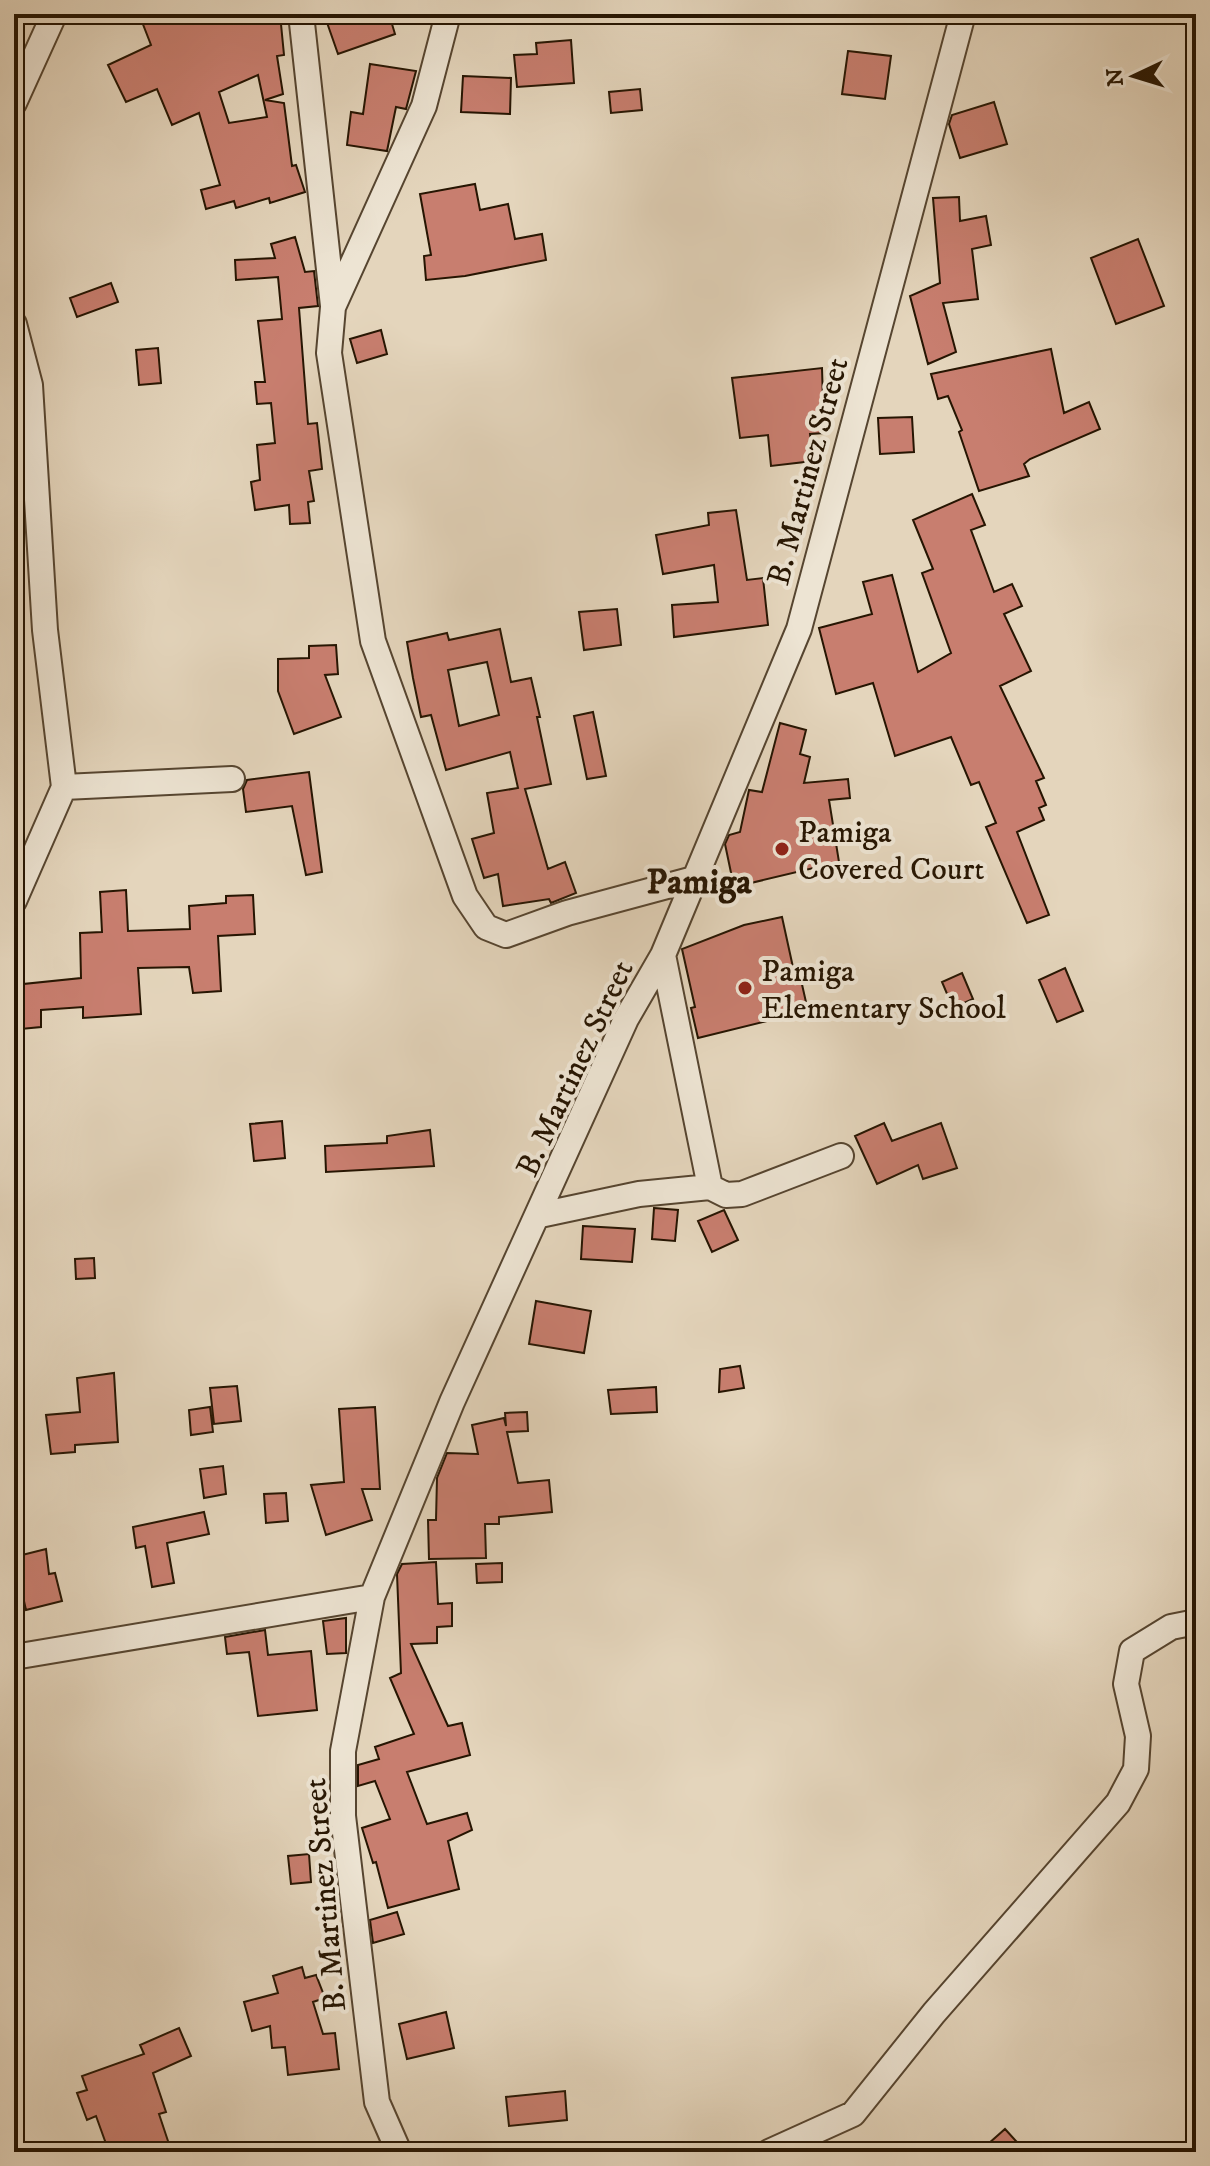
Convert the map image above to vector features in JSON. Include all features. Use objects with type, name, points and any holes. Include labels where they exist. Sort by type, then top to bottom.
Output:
[{"type":"street","points":[[301,14],[333,307],[329,353],[373,641],[465,896],[486,927],[506,935],[567,913],[697,878]]},
{"type":"street","points":[[333,307],[424,106],[448,14]]},
{"type":"street","name":"B. Martinez Street","points":[[399,2152],[377,2102],[343,1816],[343,1751],[372,1597],[452,1402],[540,1215],[626,1019],[663,955],[697,878],[799,629],[963,14]]},
{"type":"street","points":[[14,58],[23,55],[57,15]]},
{"type":"street","points":[[14,103],[57,15]]},
{"type":"street","points":[[14,324],[30,385],[45,630],[64,787],[14,901]]},
{"type":"street","points":[[64,787],[232,779]]},
{"type":"street","points":[[663,955],[710,1187]]},
{"type":"street","points":[[540,1215],[639,1194],[710,1187],[726,1195],[742,1194],[841,1156]]},
{"type":"street","points":[[14,1657],[372,1597]]},
{"type":"street","points":[[769,2152],[853,2114],[952,1991],[1118,1803],[1136,1769],[1138,1736],[1126,1684],[1132,1651],[1171,1627],[1196,1622]]},
{"type":"building","points":[[139,14],[280,14],[284,55],[277,56],[283,94],[265,100],[284,103],[292,166],[296,165],[305,192],[270,203],[269,198],[236,208],[234,201],[206,209],[201,190],[220,185],[199,113],[172,125],[157,89],[126,102],[108,65],[151,45]],"holes":[[[258,75],[267,117],[229,123],[219,92]]]},
{"type":"building","points":[[324,14],[389,14],[395,34],[338,54]]},
{"type":"building","points":[[571,40],[574,83],[517,87],[514,55],[537,54],[536,43]]},
{"type":"building","points":[[848,51],[891,56],[885,99],[842,94]]},
{"type":"building","points":[[370,64],[416,71],[406,109],[396,107],[387,151],[347,145],[351,112],[363,114]]},
{"type":"building","points":[[463,76],[511,78],[510,114],[461,112]]},
{"type":"building","points":[[640,89],[642,110],[611,113],[609,92]]},
{"type":"building","points":[[994,102],[1007,144],[960,158],[949,124],[952,115]]},
{"type":"building","points":[[475,184],[480,210],[508,204],[515,239],[542,234],[546,260],[465,276],[426,280],[424,256],[431,255],[420,194]]},
{"type":"building","points":[[959,197],[960,221],[986,216],[991,245],[972,249],[978,299],[943,303],[956,352],[928,364],[910,296],[940,283],[933,198]]},
{"type":"building","points":[[295,237],[305,272],[314,271],[318,306],[299,308],[308,424],[317,423],[322,469],[309,471],[314,501],[308,502],[310,523],[290,524],[289,505],[255,510],[251,482],[260,480],[257,445],[275,443],[271,403],[257,404],[255,382],[265,382],[258,321],[282,319],[278,277],[236,280],[235,260],[275,258],[271,244]]},
{"type":"building","points":[[1138,239],[1164,306],[1116,324],[1091,258]]},
{"type":"building","points":[[111,283],[118,302],[77,317],[70,298]]},
{"type":"building","points":[[381,330],[387,354],[357,363],[350,339]]},
{"type":"building","points":[[158,348],[161,383],[139,385],[136,350]]},
{"type":"building","points":[[1051,349],[1064,413],[1089,402],[1100,429],[1030,459],[1024,464],[1029,476],[979,491],[959,432],[962,430],[948,396],[938,399],[931,374]]},
{"type":"building","points":[[822,368],[824,433],[810,434],[813,461],[771,466],[768,435],[740,438],[732,378]]},
{"type":"building","points":[[912,417],[914,452],[880,454],[878,418]]},
{"type":"building","points":[[972,494],[985,525],[971,530],[994,592],[1012,584],[1022,606],[1004,614],[1031,671],[1000,686],[1044,778],[1036,781],[1046,805],[1039,808],[1044,820],[1017,832],[1049,915],[1027,923],[986,827],[996,823],[979,782],[971,785],[951,737],[895,756],[873,683],[836,694],[819,628],[872,614],[863,582],[892,575],[918,672],[951,653],[922,573],[933,569],[913,520]]},
{"type":"building","points":[[736,510],[747,580],[763,578],[768,625],[674,637],[672,605],[718,602],[714,565],[663,574],[656,535],[709,525],[708,513]]},
{"type":"building","points":[[617,609],[621,645],[584,650],[579,612]]},
{"type":"building","points":[[500,629],[511,682],[531,678],[551,784],[525,789],[548,869],[565,862],[576,893],[551,903],[549,899],[503,906],[498,874],[484,878],[472,839],[494,833],[487,793],[518,788],[510,752],[446,770],[431,715],[421,717],[407,642],[447,633],[449,640]],"holes":[[[487,662],[499,715],[459,726],[448,670]]]},
{"type":"building","points":[[336,645],[338,674],[325,675],[341,717],[294,734],[278,691],[278,659],[309,658],[309,646]]},
{"type":"building","points":[[593,712],[606,776],[587,779],[574,716]]},
{"type":"building","points":[[780,723],[806,730],[800,754],[810,757],[804,783],[848,779],[850,798],[829,800],[839,862],[734,887],[725,844],[729,835],[740,832],[749,790],[762,792]]},
{"type":"building","points":[[309,772],[322,872],[306,875],[292,806],[246,812],[243,789],[247,780]]},
{"type":"building","points":[[126,890],[128,931],[190,929],[189,906],[226,903],[226,896],[253,895],[255,934],[218,936],[221,991],[193,993],[189,967],[138,968],[141,1014],[83,1018],[83,1007],[41,1010],[41,1027],[21,1029],[14,985],[81,978],[80,933],[102,932],[100,892]]},
{"type":"building","points":[[782,917],[796,981],[801,980],[808,1011],[698,1038],[691,1008],[695,1007],[682,949],[744,925]]},
{"type":"building","points":[[1065,968],[1083,1011],[1057,1022],[1039,980]]},
{"type":"building","points":[[962,973],[973,999],[953,1008],[942,982]]},
{"type":"building","points":[[282,1121],[285,1158],[254,1161],[250,1124]]},
{"type":"building","points":[[884,1123],[892,1141],[941,1123],[957,1168],[923,1179],[918,1165],[877,1184],[855,1136]]},
{"type":"building","points":[[430,1130],[434,1166],[326,1172],[325,1146],[387,1143],[387,1136]]},
{"type":"building","points":[[654,1208],[678,1210],[675,1241],[652,1239]]},
{"type":"building","points":[[724,1210],[738,1240],[712,1252],[698,1221]]},
{"type":"building","points":[[583,1226],[635,1229],[632,1262],[581,1259]]},
{"type":"building","points":[[94,1258],[95,1278],[76,1279],[75,1259]]},
{"type":"building","points":[[536,1301],[591,1311],[584,1353],[529,1344]]},
{"type":"building","points":[[740,1366],[744,1388],[719,1392],[720,1369]]},
{"type":"building","points":[[114,1373],[118,1442],[75,1445],[75,1452],[51,1454],[46,1415],[80,1412],[77,1378]]},
{"type":"building","points":[[237,1386],[241,1421],[214,1424],[210,1388]]},
{"type":"building","points":[[656,1387],[657,1412],[611,1414],[608,1390]]},
{"type":"building","points":[[210,1407],[213,1432],[191,1435],[189,1410]]},
{"type":"building","points":[[375,1407],[380,1489],[362,1489],[372,1520],[326,1535],[311,1485],[344,1482],[339,1409]]},
{"type":"building","points":[[527,1412],[528,1431],[507,1432],[518,1483],[549,1480],[552,1512],[499,1517],[499,1524],[485,1524],[486,1558],[429,1559],[428,1520],[436,1520],[437,1478],[447,1453],[478,1454],[472,1425],[504,1418],[506,1426],[505,1413]]},
{"type":"building","points":[[223,1466],[226,1494],[204,1498],[200,1469]]},
{"type":"building","points":[[286,1493],[288,1521],[266,1523],[264,1494]]},
{"type":"building","points":[[204,1512],[209,1534],[167,1543],[174,1583],[152,1587],[145,1546],[136,1548],[133,1527]]},
{"type":"building","points":[[46,1549],[49,1574],[55,1573],[62,1601],[26,1610],[14,1557]]},
{"type":"building","points":[[436,1562],[438,1604],[452,1603],[452,1626],[437,1627],[437,1643],[411,1644],[448,1726],[462,1723],[470,1755],[407,1772],[427,1824],[467,1813],[472,1830],[448,1841],[459,1889],[388,1908],[376,1862],[373,1863],[362,1828],[390,1819],[375,1781],[358,1786],[358,1765],[379,1759],[375,1747],[414,1734],[390,1678],[401,1673],[397,1574],[402,1564]]},
{"type":"building","points":[[502,1563],[502,1582],[477,1583],[476,1564]]},
{"type":"building","points":[[346,1618],[346,1653],[327,1654],[323,1621]]},
{"type":"building","points":[[265,1630],[268,1655],[311,1651],[317,1710],[258,1716],[249,1652],[227,1654],[225,1637]]},
{"type":"building","points":[[309,1854],[311,1882],[291,1884],[288,1856]]},
{"type":"building","points":[[397,1912],[404,1934],[373,1943],[370,1920]]},
{"type":"building","points":[[302,1967],[305,1978],[316,1975],[325,1998],[313,2002],[323,2034],[335,2033],[339,2069],[288,2075],[285,2047],[272,2048],[270,2026],[252,2031],[244,2002],[278,1993],[273,1976]]},
{"type":"building","points":[[446,2012],[454,2048],[407,2059],[399,2024]]},
{"type":"building","points":[[179,2028],[191,2056],[153,2073],[166,2112],[159,2114],[169,2144],[144,2152],[109,2152],[96,2116],[87,2120],[77,2093],[87,2090],[82,2076],[144,2054],[140,2045]]},
{"type":"building","points":[[565,2091],[567,2120],[509,2126],[506,2097]]},
{"type":"building","points":[[1005,2129],[1026,2152],[979,2152]]},
{"type":"place","name":"Pamiga Covered Court","points":[[782,849]]},
{"type":"place","name":"Pamiga Elementary School","points":[[745,988]]},
{"type":"district","name":"Pamiga","points":[[699,880]]}]
